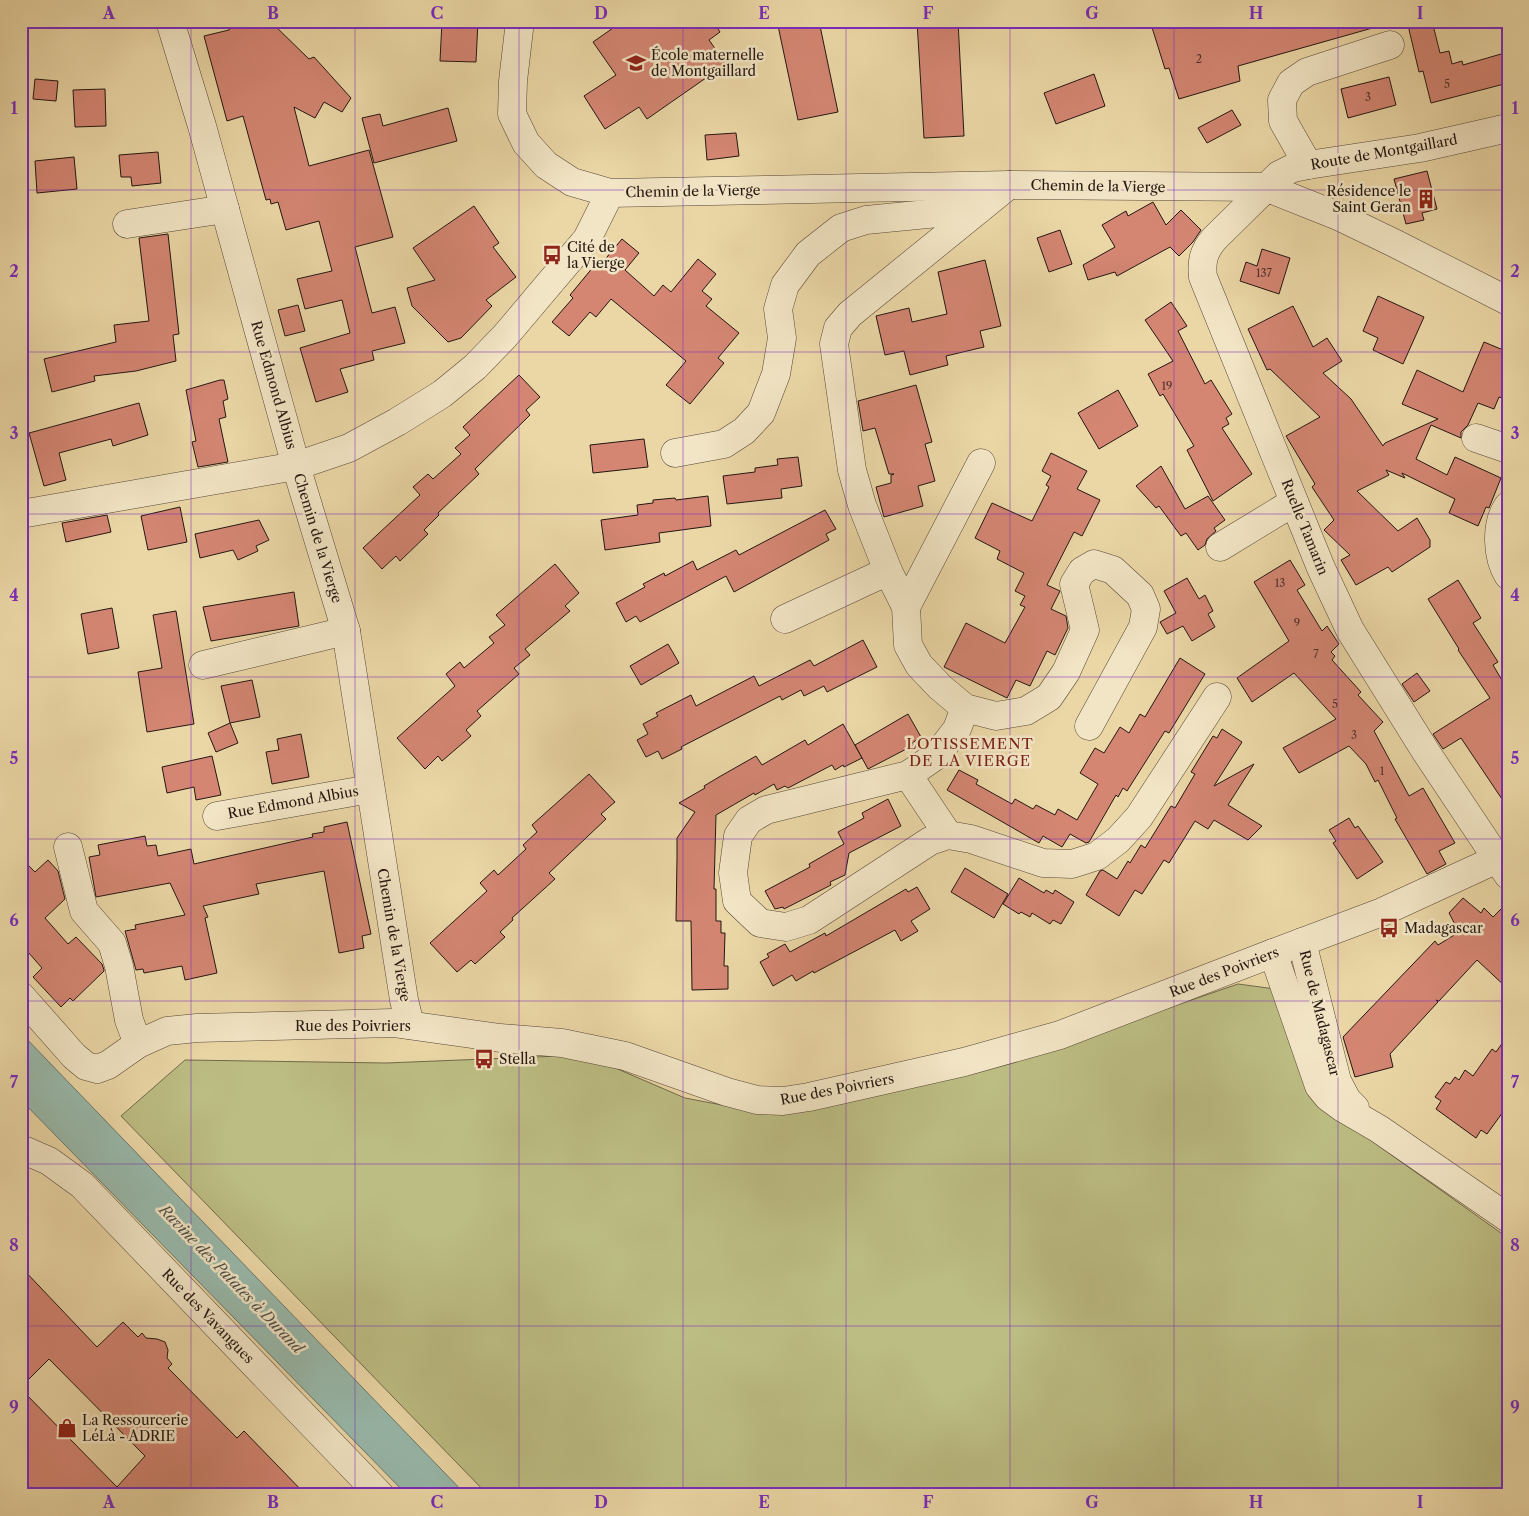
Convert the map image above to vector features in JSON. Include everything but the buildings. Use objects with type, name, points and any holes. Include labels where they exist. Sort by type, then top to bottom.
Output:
[{"type":"street","name":"Rue Edmond Albius","points":[[21,514],[296,466],[225,209],[170,21]]},
{"type":"street","points":[[520,21],[512,114],[526,143],[546,165],[572,182],[610,193]]},
{"type":"street","points":[[1308,164],[1282,121],[1282,100],[1291,83],[1307,72],[1390,45]]},
{"type":"street","name":"Route de Montgaillard","points":[[1265,187],[1279,175],[1293,168],[1308,164],[1420,148],[1508,128]]},
{"type":"street","points":[[1009,185],[850,314],[838,328],[834,344],[852,470],[862,506],[888,571],[906,607],[908,645],[920,665],[940,687],[965,708],[996,716],[1026,711],[1049,697],[1066,672],[1085,630],[1074,584],[1082,571],[1094,564],[1113,570],[1140,595],[1146,609],[1143,627],[1089,726]]},
{"type":"street","name":"Chemin de la Vierge","points":[[410,1025],[404,1000],[346,631],[296,466],[349,448],[397,422],[442,394],[475,367],[505,336],[586,239],[610,193],[1009,185],[1265,187]]},
{"type":"street","points":[[1265,187],[1338,216],[1508,301]]},
{"type":"street","name":"Ruelle Tamarin","points":[[1265,187],[1206,248],[1203,257],[1203,277],[1321,568],[1350,630],[1426,752],[1504,862]]},
{"type":"street","points":[[127,224],[225,209]]},
{"type":"street","points":[[675,453],[724,444],[744,431],[760,413],[776,374],[782,338],[778,309],[786,285],[808,254],[841,228],[866,220],[979,209]]},
{"type":"street","points":[[1476,438],[1508,449]]},
{"type":"street","points":[[906,607],[981,463]]},
{"type":"street","points":[[1220,547],[1294,502]]},
{"type":"street","points":[[1508,506],[1498,534],[1500,555],[1508,575]]},
{"type":"street","points":[[785,619],[888,571]]},
{"type":"street","points":[[203,665],[346,631]]},
{"type":"street","points":[[965,708],[958,729],[937,755],[908,775],[766,810],[749,820],[738,836],[733,873],[737,901],[760,922],[786,927],[809,920],[930,841],[948,835],[971,839],[1043,863],[1072,864],[1097,856],[1118,840],[1139,817],[1217,697]]},
{"type":"street","points":[[908,775],[948,835]]},
{"type":"street","name":"Rue Edmond Albius","points":[[217,816],[370,789]]},
{"type":"street","points":[[68,846],[84,911],[112,943],[119,966],[129,1020],[138,1044]]},
{"type":"street","name":"Rue des Poivriers","points":[[21,996],[74,1056],[86,1066],[98,1069],[108,1065],[138,1044],[167,1031],[197,1028],[392,1023],[500,1038],[562,1042],[625,1056],[727,1092],[758,1100],[783,1101],[926,1071],[1024,1047],[1382,912],[1504,862]]},
{"type":"street","name":"Rue de Madagascar","points":[[1302,942],[1337,1081],[1347,1100],[1379,1129]]},
{"type":"street","name":"Rue de Madagascar","points":[[1273,952],[1319,1086],[1328,1097],[1379,1129],[1508,1218]]},
{"type":"street","name":"Rue des Vavangues","points":[[23,1149],[49,1161],[82,1185],[380,1495]]},
{"type":"green space","points":[[1238,984],[1275,989],[1313,1099],[1508,1238],[1508,1495],[488,1495],[121,1116],[185,1060],[386,1063],[585,1055],[685,1098],[769,1114],[1035,1054]]},
{"type":"water","name":"Ravine des Patates à Durand","points":[[21,1033],[466,1495],[407,1495],[21,1100]]},
{"type":"place","name":"École maternelle de Montgaillard","points":[[636,63]]},
{"type":"place","name":"Résidence le Saint Geran","points":[[1426,199]]},
{"type":"place","name":"Cité de la Vierge","points":[[552,255]]},
{"type":"place","name":"Madagascar","points":[[1389,928]]},
{"type":"place","name":"Stella","points":[[484,1059]]},
{"type":"place","name":"La Ressourcerie LéLà - ADRIE","points":[[67,1428]]},
{"type":"district","name":"LOTISSEMENT DE LA VIERGE","points":[[970,752]]}]
